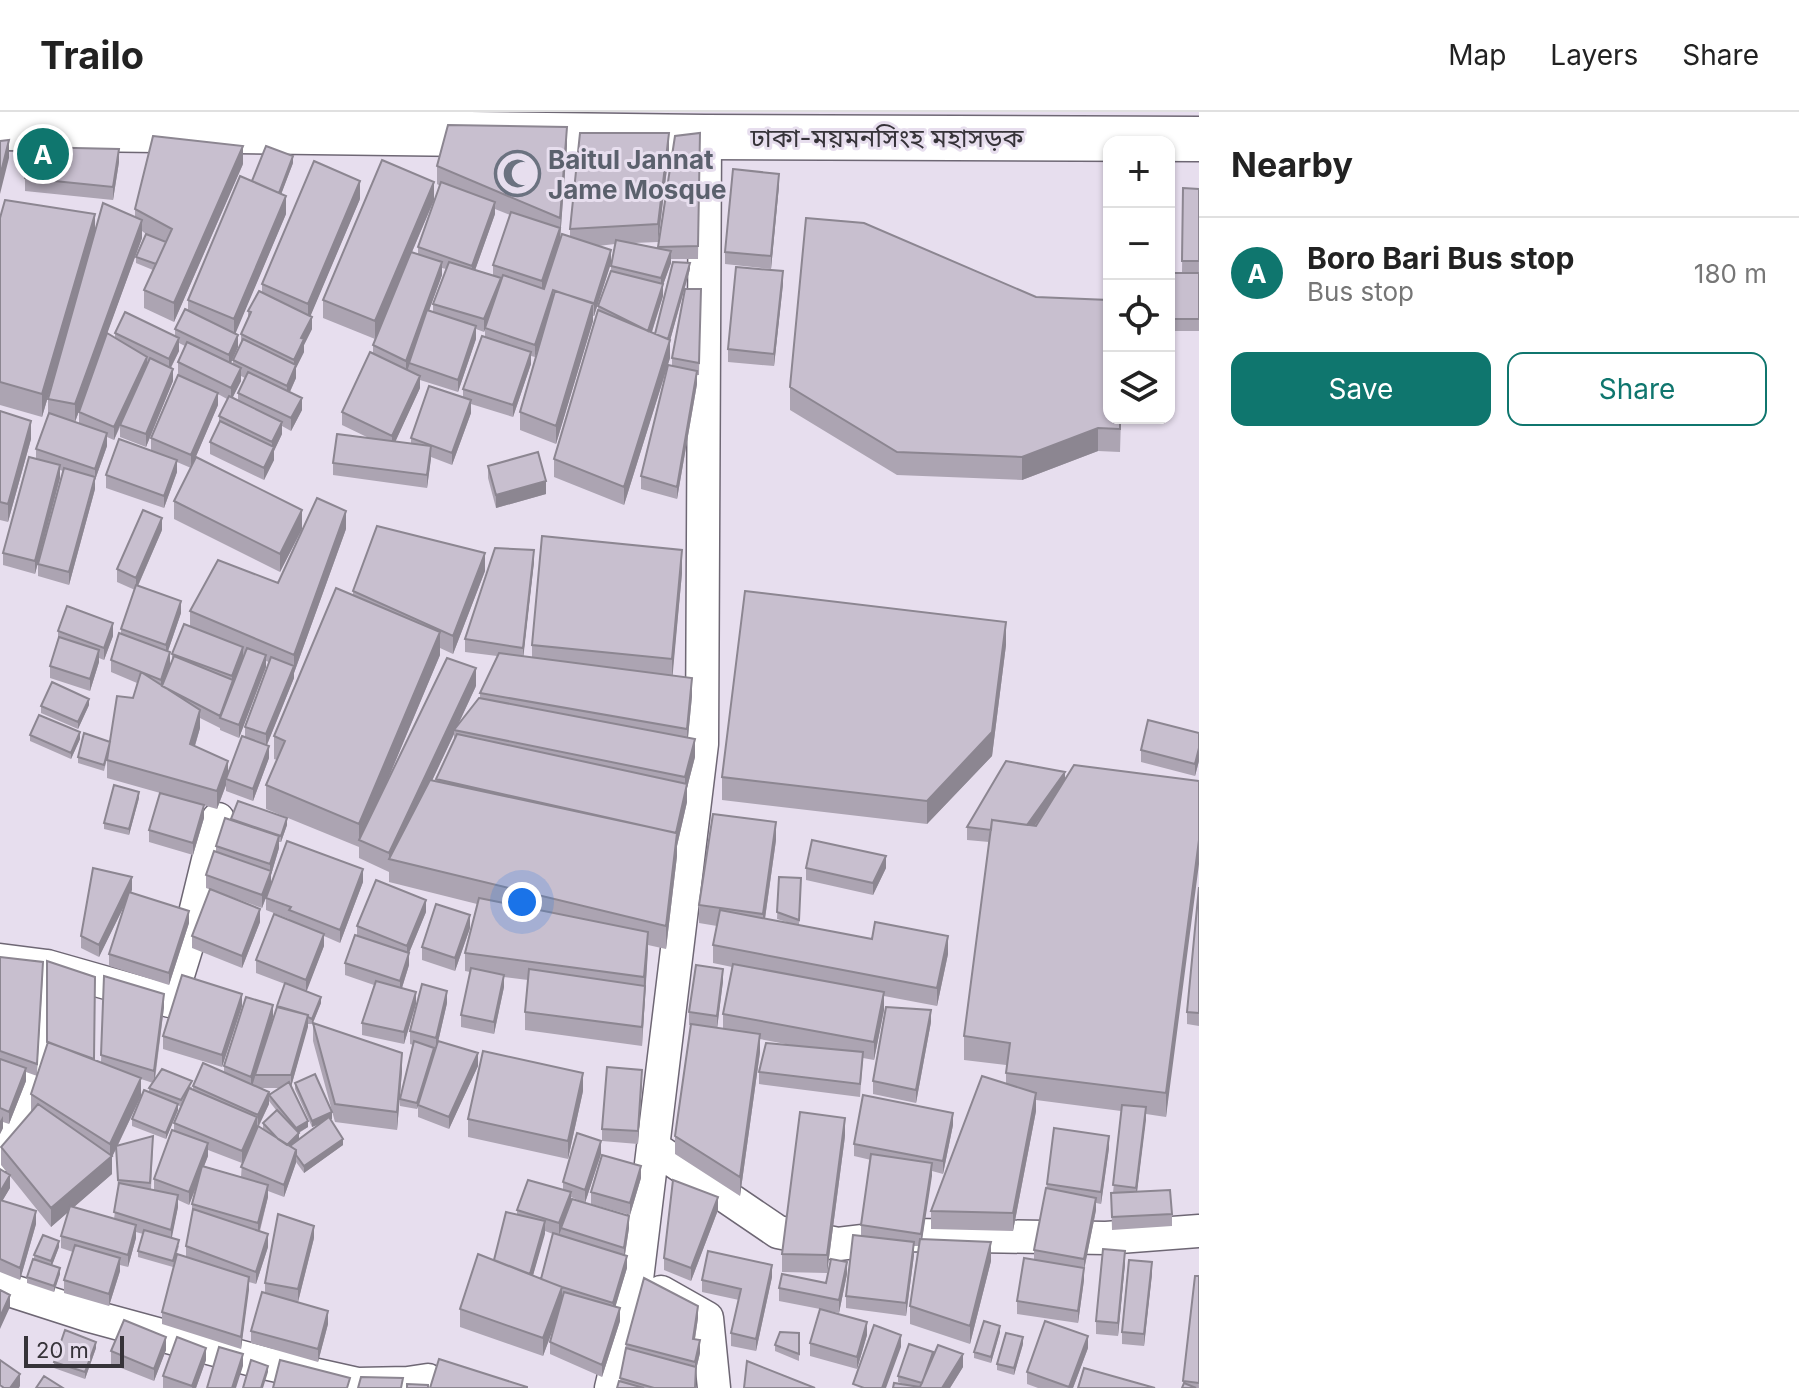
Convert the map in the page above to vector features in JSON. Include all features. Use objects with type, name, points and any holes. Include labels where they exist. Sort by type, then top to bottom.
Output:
[{"type":"highway","name":"ঢাকা-ময়মনসিংহ মহাসড়ক","points":[[0,128],[705,137],[1199,139]]},
{"type":"street","points":[[611,1388],[637,1279],[702,744],[705,137]]},
{"type":"street","points":[[0,960],[47,966],[170,1001],[187,946],[218,819]]},
{"type":"street","points":[[0,1156],[17,1130],[41,1069],[47,966]]},
{"type":"street","points":[[653,1147],[778,1232],[838,1244],[913,1235],[1106,1238],[1199,1231]]},
{"type":"street","points":[[637,1279],[707,1318],[714,1388]]},
{"type":"street","points":[[0,1287],[87,1315],[264,1363],[358,1384],[428,1380]]},
{"type":"building","points":[[448,125],[567,127],[560,218],[437,166]]},
{"type":"building","points":[[580,133],[669,133],[658,224],[570,229]]},
{"type":"building","points":[[700,133],[698,246],[658,247],[675,136]]},
{"type":"building","points":[[153,136],[243,146],[174,303],[144,290],[172,229],[135,209]]},
{"type":"building","points":[[9,140],[0,176],[0,141]]},
{"type":"building","points":[[266,146],[293,156],[279,193],[252,181]]},
{"type":"building","points":[[30,147],[119,149],[113,187],[25,178]]},
{"type":"building","points":[[382,160],[434,182],[375,321],[323,300]]},
{"type":"building","points":[[314,161],[360,181],[308,304],[262,284]]},
{"type":"building","points":[[733,169],[779,174],[771,256],[725,252]]},
{"type":"building","points":[[240,176],[286,196],[234,319],[188,300]]},
{"type":"building","points":[[441,182],[495,202],[472,266],[418,247]]},
{"type":"building","points":[[1183,188],[1199,189],[1199,261],[1182,261]]},
{"type":"building","points":[[5,200],[95,214],[42,394],[0,382],[0,218]]},
{"type":"building","points":[[103,203],[142,220],[75,404],[48,399]]},
{"type":"building","points":[[511,212],[560,228],[542,281],[493,265]]},
{"type":"building","points":[[806,218],[864,223],[1036,297],[1103,300],[1103,424],[1120,424],[1120,429],[1098,428],[1022,457],[897,452],[790,387]]},
{"type":"building","points":[[146,234],[166,242],[156,264],[136,257]]},
{"type":"building","points":[[562,234],[611,250],[594,304],[553,290],[535,345],[485,328],[503,275],[544,289]]},
{"type":"building","points":[[616,240],[671,251],[661,278],[611,266]]},
{"type":"building","points":[[411,252],[442,262],[406,361],[373,345]]},
{"type":"building","points":[[449,262],[501,278],[484,319],[433,304]]},
{"type":"building","points":[[673,262],[690,263],[668,339],[655,334]]},
{"type":"building","points":[[736,267],[783,271],[774,354],[728,349]]},
{"type":"building","points":[[611,271],[663,284],[648,331],[598,306]]},
{"type":"building","points":[[1175,273],[1199,273],[1199,319],[1175,319]]},
{"type":"building","points":[[685,289],[701,289],[699,363],[672,358]]},
{"type":"building","points":[[259,291],[312,317],[294,360],[241,334],[251,312],[248,311]]},
{"type":"building","points":[[555,291],[593,303],[556,426],[520,412]]},
{"type":"building","points":[[185,309],[238,335],[229,355],[175,329]]},
{"type":"building","points":[[427,310],[476,326],[458,380],[409,363]]},
{"type":"building","points":[[598,310],[670,340],[624,487],[554,459]]},
{"type":"building","points":[[125,312],[179,338],[169,359],[115,333]]},
{"type":"building","points":[[107,333],[147,357],[114,427],[79,412]]},
{"type":"building","points":[[482,336],[531,352],[513,405],[463,389]]},
{"type":"building","points":[[243,339],[296,365],[287,386],[233,360]]},
{"type":"building","points":[[187,342],[241,368],[231,388],[178,362]]},
{"type":"building","points":[[370,352],[420,376],[392,436],[342,412]]},
{"type":"building","points":[[150,358],[173,369],[146,434],[120,425]]},
{"type":"building","points":[[668,365],[697,371],[677,487],[641,476]]},
{"type":"building","points":[[248,372],[302,398],[291,418],[238,393]]},
{"type":"building","points":[[178,375],[218,393],[191,455],[151,438]]},
{"type":"building","points":[[429,386],[471,400],[452,453],[411,438]]},
{"type":"building","points":[[229,396],[282,422],[272,442],[219,416]]},
{"type":"building","points":[[0,411],[31,421],[8,504],[0,502]]},
{"type":"building","points":[[49,413],[107,433],[95,469],[36,449]]},
{"type":"building","points":[[220,421],[274,447],[264,468],[210,442]]},
{"type":"building","points":[[337,434],[431,446],[427,475],[333,463]]},
{"type":"building","points":[[119,439],[177,460],[164,496],[106,475]]},
{"type":"building","points":[[538,452],[546,481],[496,495],[488,466]]},
{"type":"building","points":[[29,457],[60,465],[35,561],[3,553]]},
{"type":"building","points":[[196,457],[302,510],[280,554],[174,501]]},
{"type":"building","points":[[64,468],[95,477],[69,572],[38,564]]},
{"type":"building","points":[[317,498],[346,511],[294,655],[190,611],[218,560],[278,583]]},
{"type":"building","points":[[143,510],[162,518],[136,578],[117,569]]},
{"type":"building","points":[[377,526],[485,553],[453,636],[353,591]]},
{"type":"building","points":[[542,536],[682,550],[672,659],[532,645]]},
{"type":"building","points":[[495,548],[534,550],[523,648],[465,639]]},
{"type":"building","points":[[136,585],[181,601],[166,645],[121,629]]},
{"type":"building","points":[[336,588],[440,632],[359,824],[266,785],[285,741],[274,736]]},
{"type":"building","points":[[745,591],[1006,622],[992,732],[927,801],[722,777]]},
{"type":"building","points":[[67,606],[113,623],[104,648],[58,631]]},
{"type":"building","points":[[184,624],[243,647],[232,676],[172,654]]},
{"type":"building","points":[[119,633],[170,652],[161,680],[111,660]]},
{"type":"building","points":[[59,637],[99,650],[90,679],[50,666]]},
{"type":"building","points":[[247,648],[266,655],[239,725],[220,718]]},
{"type":"building","points":[[499,653],[692,678],[687,729],[480,693]]},
{"type":"building","points":[[174,656],[233,680],[220,716],[162,686]]},
{"type":"building","points":[[271,657],[294,666],[266,734],[245,727]]},
{"type":"building","points":[[447,658],[476,668],[389,853],[359,840]]},
{"type":"building","points":[[141,672],[200,710],[190,744],[228,761],[217,791],[107,760],[117,696],[133,698]]},
{"type":"building","points":[[52,682],[89,699],[78,722],[41,706]]},
{"type":"building","points":[[479,698],[695,739],[685,777],[454,730]]},
{"type":"building","points":[[39,715],[80,732],[71,753],[30,735]]},
{"type":"building","points":[[1148,720],[1199,733],[1195,764],[1141,750]]},
{"type":"building","points":[[84,733],[110,742],[104,765],[78,757]]},
{"type":"building","points":[[457,734],[687,784],[676,833],[436,779]]},
{"type":"building","points":[[242,736],[269,746],[253,789],[226,779]]},
{"type":"building","points":[[1006,761],[1065,772],[1027,825],[992,820],[991,830],[967,827]]},
{"type":"building","points":[[1074,765],[1199,781],[1199,840],[1166,1093],[1006,1073],[1010,1043],[964,1036],[992,820],[1036,826]]},
{"type":"building","points":[[430,780],[677,833],[666,926],[389,859]]},
{"type":"building","points":[[114,785],[139,792],[129,829],[104,823]]},
{"type":"building","points":[[160,793],[204,805],[193,843],[149,830]]},
{"type":"building","points":[[238,801],[287,818],[281,836],[231,819]]},
{"type":"building","points":[[713,814],[776,822],[763,914],[699,905]]},
{"type":"building","points":[[225,818],[279,836],[270,864],[216,846]]},
{"type":"building","points":[[812,840],[886,856],[873,883],[806,868]]},
{"type":"building","points":[[287,841],[363,869],[340,930],[266,898]]},
{"type":"building","points":[[214,851],[271,871],[262,895],[206,875]]},
{"type":"building","points":[[93,868],[132,877],[99,945],[81,936]]},
{"type":"building","points":[[779,877],[801,878],[799,920],[777,912]]},
{"type":"building","points":[[376,880],[426,900],[407,946],[357,926]]},
{"type":"building","points":[[1199,887],[1199,1013],[1187,1012]]},
{"type":"building","points":[[210,889],[260,909],[242,956],[192,936]]},
{"type":"building","points":[[129,892],[189,911],[169,973],[109,954]]},
{"type":"building","points":[[479,898],[648,932],[644,977],[465,953]]},
{"type":"building","points":[[436,904],[470,915],[455,958],[422,947]]},
{"type":"building","points":[[720,910],[872,939],[875,922],[948,936],[937,988],[713,945]]},
{"type":"building","points":[[274,914],[324,934],[306,980],[256,960]]},
{"type":"building","points":[[355,935],[409,953],[400,981],[345,963]]},
{"type":"building","points":[[0,957],[43,962],[37,1064],[0,1051]]},
{"type":"building","points":[[47,961],[95,977],[94,1059],[47,1042]]},
{"type":"building","points":[[733,964],[884,992],[874,1042],[723,1014]]},
{"type":"building","points":[[696,965],[723,969],[717,1016],[689,1012]]},
{"type":"building","points":[[471,968],[504,975],[494,1022],[461,1015]]},
{"type":"building","points":[[529,969],[645,986],[642,1027],[525,1012]]},
{"type":"building","points":[[182,975],[242,994],[222,1055],[163,1036]]},
{"type":"building","points":[[104,976],[164,994],[154,1071],[101,1055]]},
{"type":"building","points":[[376,981],[416,992],[404,1032],[362,1023]]},
{"type":"building","points":[[285,983],[321,997],[312,1019],[277,1006]]},
{"type":"building","points":[[422,984],[447,991],[436,1038],[410,1031]]},
{"type":"building","points":[[246,997],[273,1005],[251,1077],[224,1066]]},
{"type":"building","points":[[277,1007],[308,1015],[291,1075],[255,1075]]},
{"type":"building","points":[[886,1007],[931,1010],[916,1090],[873,1081]]},
{"type":"building","points":[[313,1023],[402,1053],[397,1112],[335,1104]]},
{"type":"building","points":[[691,1024],[760,1034],[740,1177],[675,1136]]},
{"type":"building","points":[[414,1041],[434,1048],[417,1103],[400,1099]]},
{"type":"building","points":[[438,1041],[478,1053],[449,1117],[418,1105]]},
{"type":"building","points":[[48,1042],[141,1078],[110,1144],[31,1094]]},
{"type":"building","points":[[766,1043],[863,1052],[860,1084],[759,1072]]},
{"type":"building","points":[[483,1051],[583,1073],[568,1141],[468,1119]]},
{"type":"building","points":[[0,1059],[26,1068],[9,1112],[0,1108]]},
{"type":"building","points":[[203,1063],[269,1092],[258,1115],[193,1086]]},
{"type":"building","points":[[607,1067],[642,1070],[638,1131],[602,1129]]},
{"type":"building","points":[[162,1069],[192,1081],[181,1100],[149,1088]]},
{"type":"building","points":[[315,1074],[332,1112],[312,1121],[295,1083]]},
{"type":"building","points":[[982,1076],[1036,1093],[1013,1213],[931,1211]]},
{"type":"building","points":[[289,1082],[308,1121],[296,1128],[269,1095]]},
{"type":"building","points":[[189,1088],[257,1117],[242,1151],[174,1123]]},
{"type":"building","points":[[144,1090],[178,1104],[166,1133],[132,1119]]},
{"type":"building","points":[[863,1095],[953,1113],[943,1161],[854,1144]]},
{"type":"building","points":[[38,1104],[112,1156],[51,1208],[1,1147]]},
{"type":"building","points":[[1122,1105],[1146,1107],[1136,1188],[1113,1185]]},
{"type":"building","points":[[277,1110],[299,1133],[287,1145],[263,1123]]},
{"type":"building","points":[[800,1112],[845,1118],[827,1255],[782,1254]]},
{"type":"building","points":[[329,1117],[343,1139],[304,1166],[296,1150],[290,1146]]},
{"type":"building","points":[[258,1126],[296,1150],[284,1185],[241,1167]]},
{"type":"building","points":[[1054,1128],[1109,1136],[1101,1192],[1047,1184]]},
{"type":"building","points":[[172,1130],[208,1143],[189,1192],[154,1179]]},
{"type":"building","points":[[577,1133],[601,1141],[585,1190],[563,1182]]},
{"type":"building","points":[[153,1136],[150,1183],[118,1180],[116,1146]]},
{"type":"building","points":[[871,1154],[932,1163],[921,1234],[861,1225]]},
{"type":"building","points":[[602,1155],[641,1166],[630,1203],[591,1192]]},
{"type":"building","points":[[202,1166],[268,1185],[258,1223],[192,1204]]},
{"type":"building","points":[[0,1169],[10,1175],[0,1192]]},
{"type":"building","points":[[528,1180],[571,1192],[559,1223],[517,1210]]},
{"type":"building","points":[[673,1180],[718,1197],[691,1268],[664,1258]]},
{"type":"building","points":[[119,1183],[178,1195],[171,1230],[114,1212]]},
{"type":"building","points":[[1046,1188],[1096,1198],[1084,1259],[1034,1250]]},
{"type":"building","points":[[1170,1190],[1172,1214],[1112,1217],[1111,1193]]},
{"type":"building","points":[[572,1199],[629,1216],[624,1248],[561,1228]]},
{"type":"building","points":[[0,1200],[36,1211],[20,1268],[0,1259]]},
{"type":"building","points":[[70,1206],[136,1225],[128,1255],[61,1236]]},
{"type":"building","points":[[193,1209],[268,1234],[256,1272],[186,1246]]},
{"type":"building","points":[[506,1212],[545,1221],[530,1274],[494,1260]]},
{"type":"building","points":[[278,1214],[314,1226],[298,1289],[265,1283]]},
{"type":"building","points":[[144,1230],[179,1240],[173,1261],[138,1251]]},
{"type":"building","points":[[553,1233],[627,1256],[613,1303],[541,1279]]},
{"type":"building","points":[[43,1235],[59,1241],[51,1261],[34,1255]]},
{"type":"building","points":[[853,1235],[914,1242],[906,1303],[846,1296]]},
{"type":"building","points":[[920,1239],[991,1242],[970,1326],[910,1306]]},
{"type":"building","points":[[75,1245],[120,1258],[109,1294],[64,1280]]},
{"type":"building","points":[[1103,1249],[1125,1251],[1118,1323],[1096,1321]]},
{"type":"building","points":[[708,1251],[772,1265],[756,1339],[731,1333],[741,1289],[702,1280]]},
{"type":"building","points":[[177,1254],[249,1277],[241,1337],[162,1312]]},
{"type":"building","points":[[478,1254],[562,1287],[543,1338],[460,1309]]},
{"type":"building","points":[[1024,1258],[1084,1268],[1078,1311],[1017,1301]]},
{"type":"building","points":[[33,1259],[60,1268],[54,1286],[27,1277]]},
{"type":"building","points":[[831,1259],[847,1262],[839,1300],[779,1288],[782,1274],[826,1283]]},
{"type":"building","points":[[1129,1260],[1152,1262],[1144,1334],[1122,1332]]},
{"type":"building","points":[[1195,1276],[1199,1276],[1199,1383],[1183,1381]]},
{"type":"building","points":[[644,1278],[698,1306],[693,1339],[700,1340],[695,1362],[626,1344]]},
{"type":"building","points":[[0,1290],[10,1295],[0,1317]]},
{"type":"building","points":[[262,1292],[328,1311],[318,1349],[251,1331]]},
{"type":"building","points":[[564,1292],[620,1308],[602,1365],[550,1342]]},
{"type":"building","points":[[820,1309],[867,1322],[857,1357],[810,1343]]},
{"type":"building","points":[[124,1320],[166,1337],[154,1369],[111,1351]]},
{"type":"building","points":[[984,1321],[1000,1326],[991,1357],[974,1352]]},
{"type":"building","points":[[1045,1321],[1088,1336],[1069,1387],[1027,1372]]},
{"type":"building","points":[[874,1325],[901,1335],[882,1388],[864,1388],[853,1384]]},
{"type":"building","points":[[65,1330],[96,1342],[85,1372],[54,1362]]},
{"type":"building","points":[[780,1332],[799,1333],[799,1354],[775,1345]]},
{"type":"building","points":[[1006,1333],[1023,1337],[1014,1368],[997,1364]]},
{"type":"building","points":[[177,1337],[206,1348],[192,1386],[163,1376]]},
{"type":"building","points":[[909,1344],[933,1352],[922,1383],[898,1376]]},
{"type":"building","points":[[938,1345],[963,1354],[942,1388],[893,1388],[894,1383],[920,1387]]},
{"type":"building","points":[[219,1347],[243,1354],[232,1388],[207,1388]]},
{"type":"building","points":[[626,1348],[696,1367],[695,1388],[654,1388],[620,1378]]},
{"type":"building","points":[[439,1359],[527,1387],[527,1388],[430,1388]]},
{"type":"building","points":[[0,1360],[20,1374],[10,1388],[0,1385]]},
{"type":"building","points":[[251,1360],[268,1366],[261,1388],[243,1388]]},
{"type":"building","points":[[280,1360],[350,1378],[347,1388],[273,1388]]},
{"type":"building","points":[[747,1361],[815,1388],[744,1388]]},
{"type":"building","points":[[1084,1368],[1155,1388],[1078,1388]]},
{"type":"building","points":[[44,1376],[63,1388],[36,1388]]},
{"type":"building","points":[[361,1377],[403,1378],[401,1388],[358,1388]]},
{"type":"building","points":[[619,1381],[644,1388],[617,1388]]},
{"type":"building","points":[[407,1384],[428,1385],[428,1388],[407,1388]]},
{"type":"place","name":"Boro Bari Bus stop","points":[[43,154]]},
{"type":"place","name":"Baitul Jannat Jame Mosque","points":[[517,174]]}]
